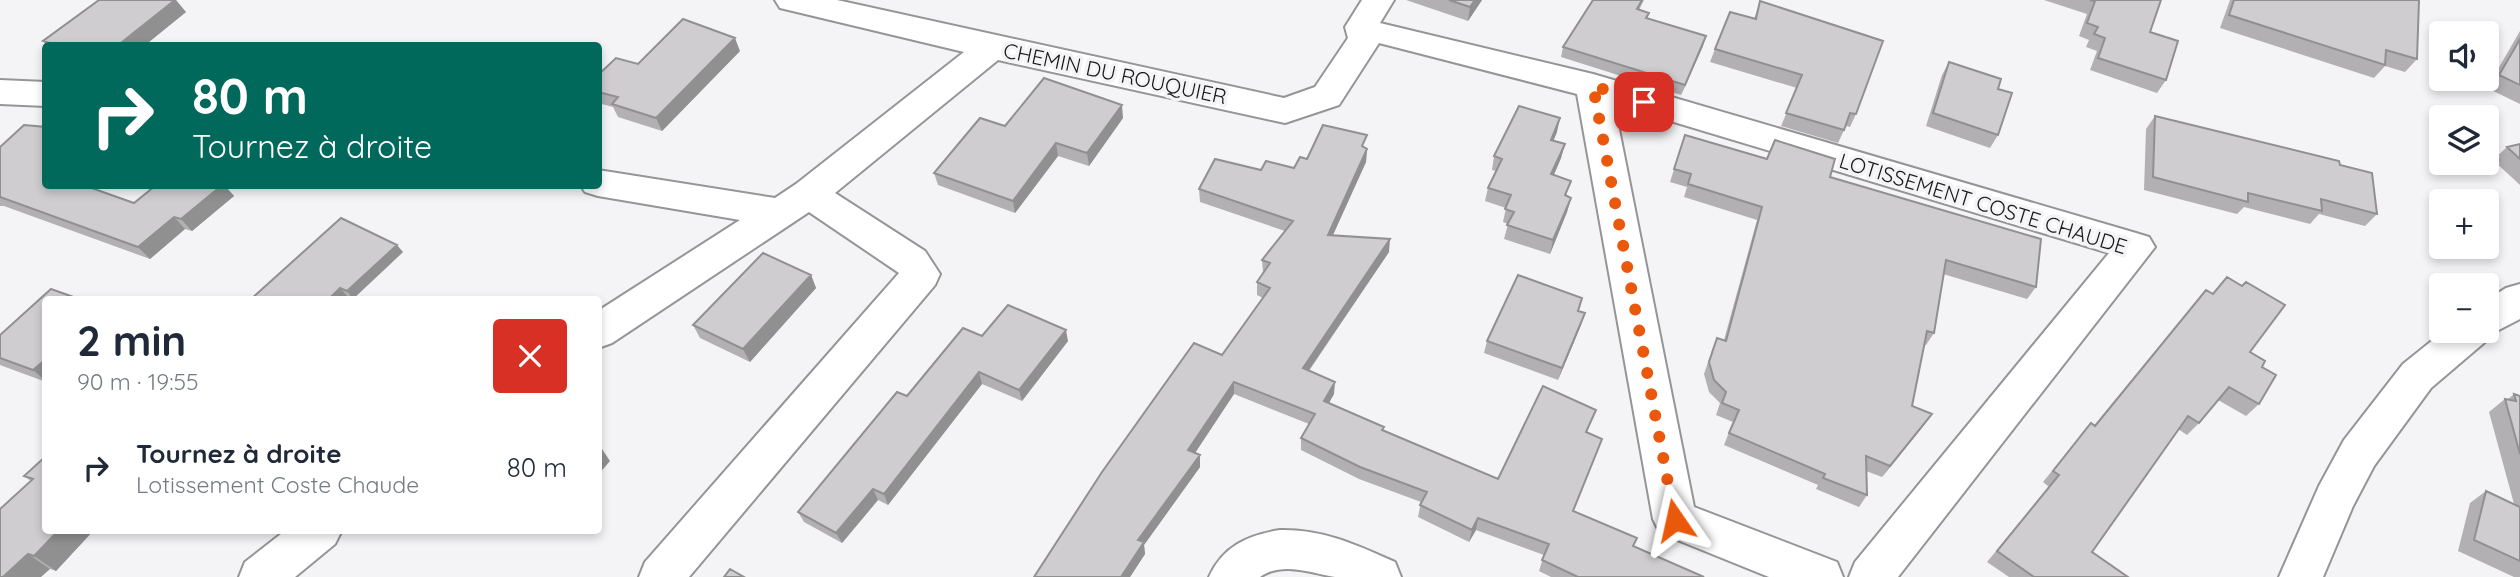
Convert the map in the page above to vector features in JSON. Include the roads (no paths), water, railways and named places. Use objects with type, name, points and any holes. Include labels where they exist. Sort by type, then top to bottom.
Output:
[{"type":"street","name":"CHEMIN DU ROUQUIER","points":[[791,0],[1285,111],[1327,96],[1365,39],[1361,27],[1378,0]]},
{"type":"street","name":"LOTISSEMENT COSTE CHAUDE","points":[[1383,33],[1593,86],[2136,247],[1871,577]]},
{"type":"street","points":[[602,329],[794,204],[992,47]]},
{"type":"street","points":[[1593,86],[1675,520],[1821,577]]},
{"type":"street","points":[[0,92],[42,94]]},
{"type":"street","points":[[602,183],[794,204],[912,261],[921,274],[662,577]]},
{"type":"street","points":[[2499,312],[2520,299]]},
{"type":"street","points":[[2301,577],[2334,499],[2359,453],[2417,376],[2457,343]]},
{"type":"street","points":[[261,577],[315,534]]},
{"type":"street","points":[[1231,577],[1238,565],[1269,551],[1300,549],[1340,558],[1379,577]]}]
